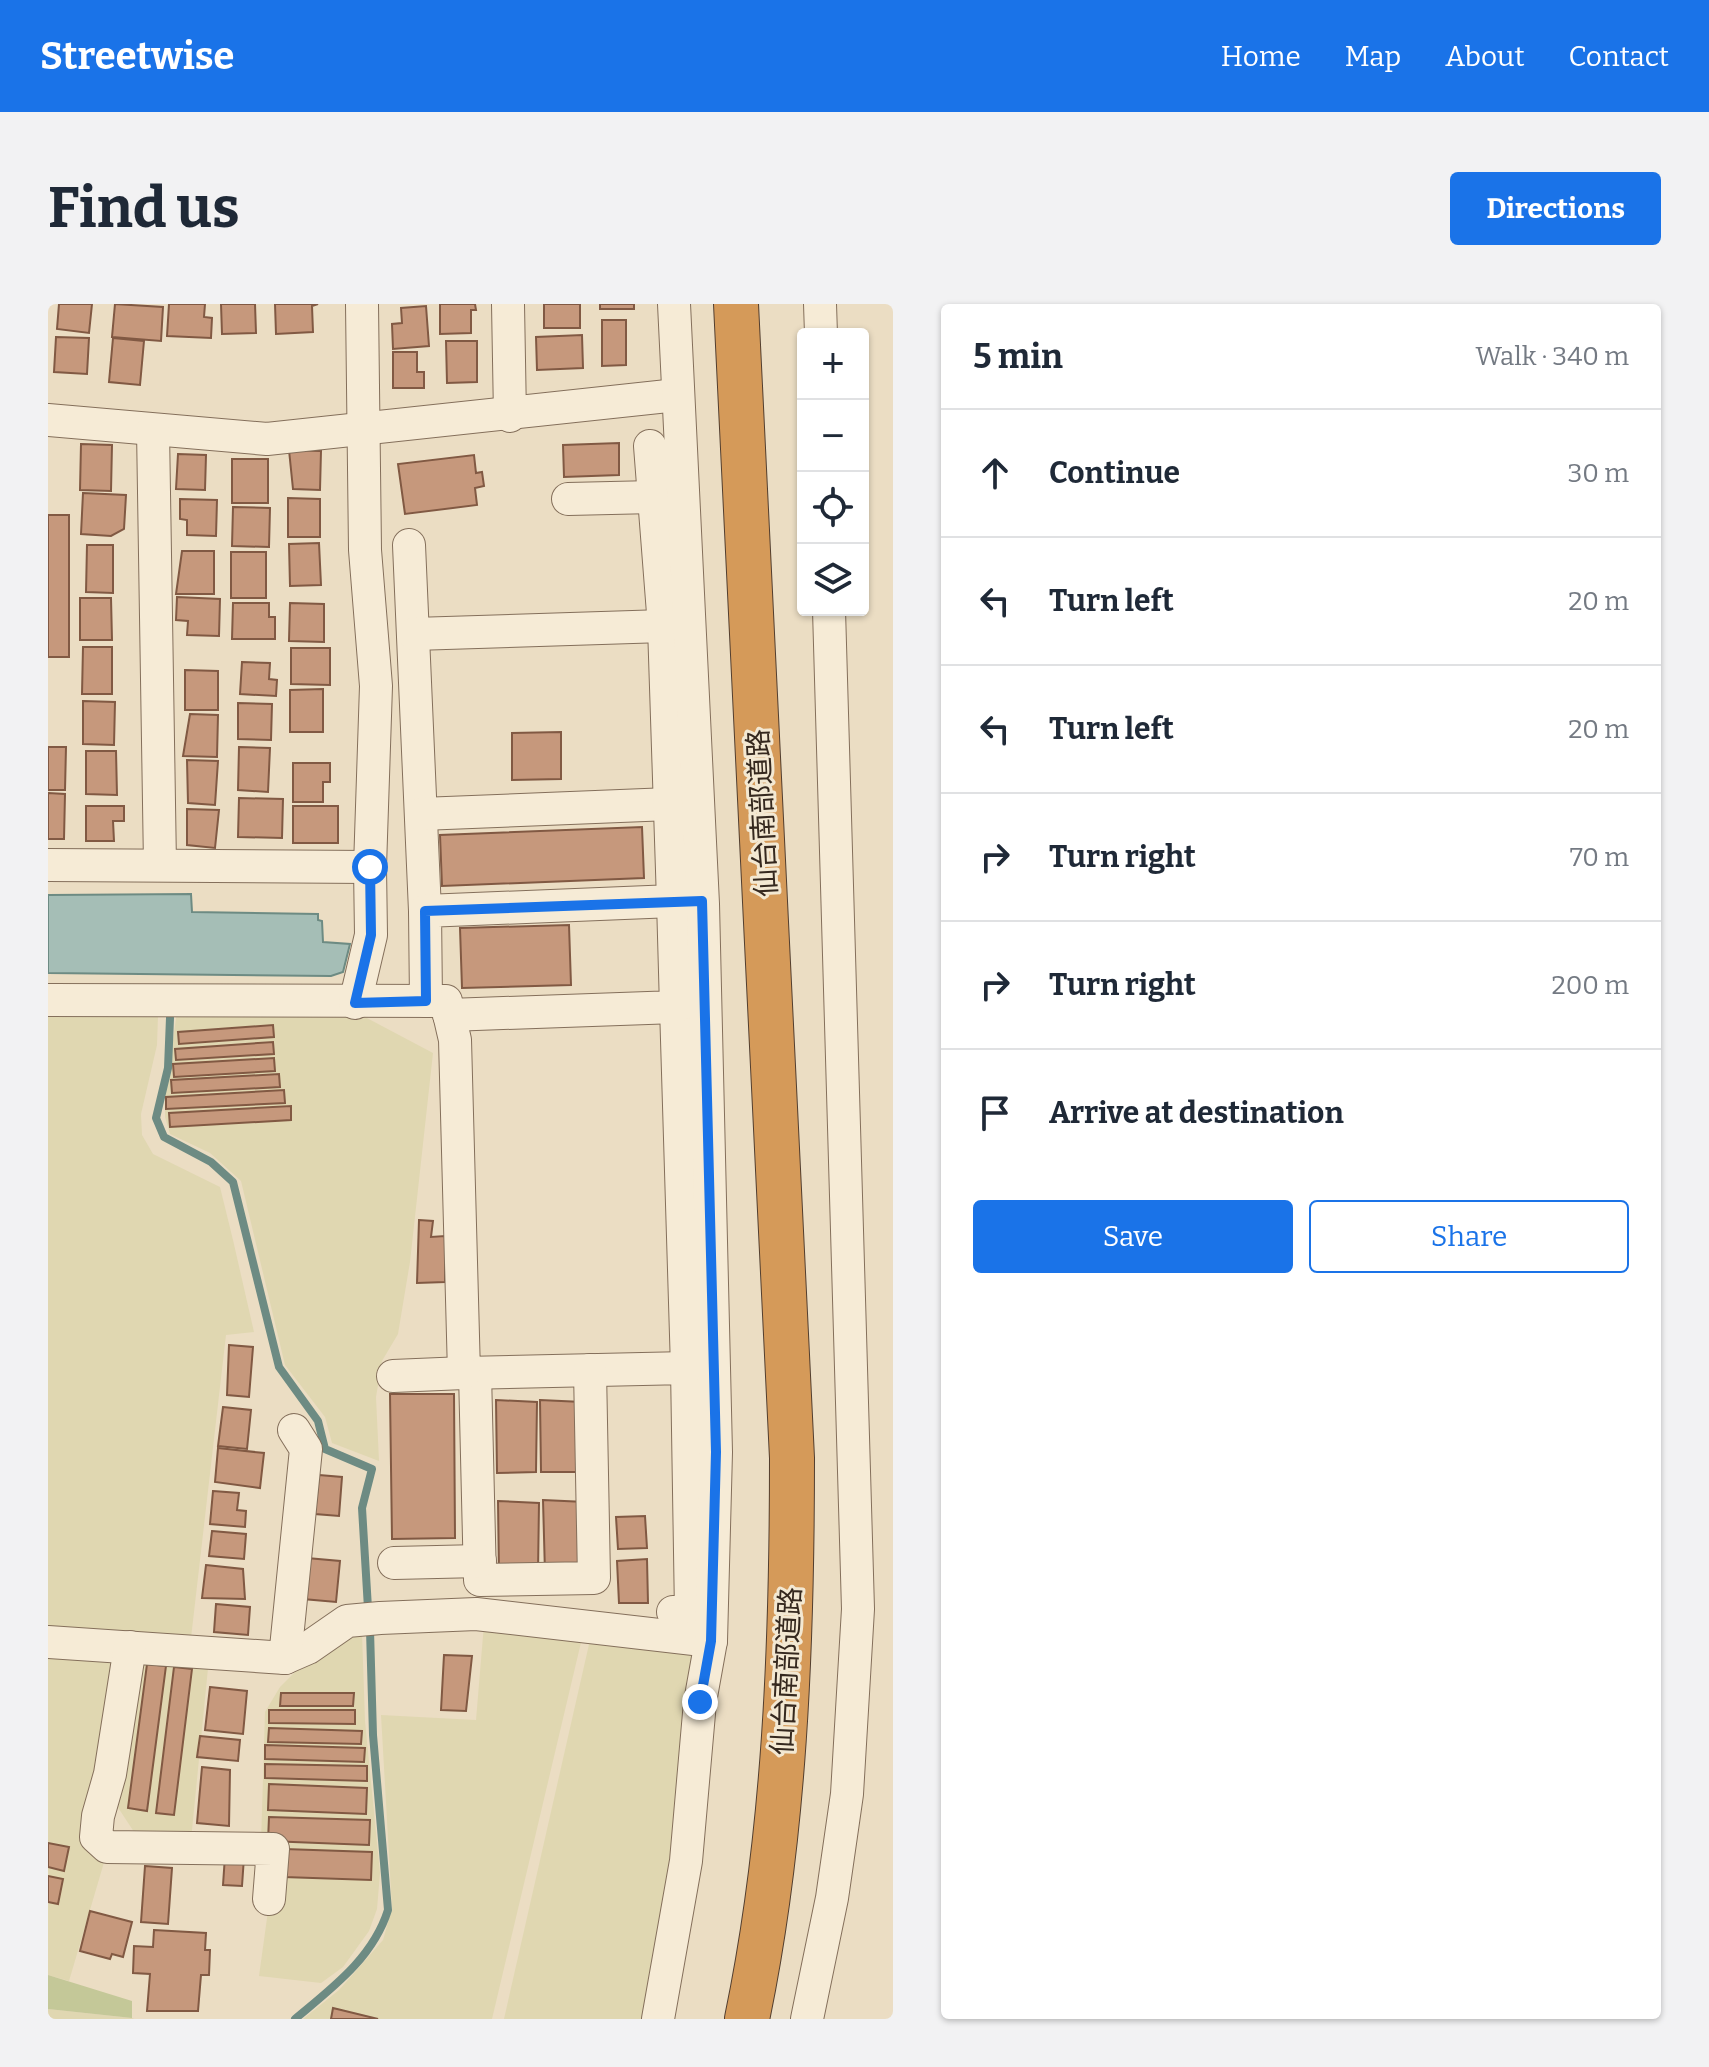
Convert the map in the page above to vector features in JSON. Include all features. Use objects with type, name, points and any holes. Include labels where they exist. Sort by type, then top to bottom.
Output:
[{"type":"highway","name":"仙台南部道路","points":[[736,304],[788,1322]]},
{"type":"highway","name":"仙台南部道路","points":[[747,2019],[777,1810],[792,1603],[786,979],[765,304]]},
{"type":"street","points":[[355,1003],[371,935],[376,686],[365,550],[366,427],[362,304]]},
{"type":"street","points":[[508,304],[510,416]]},
{"type":"street","points":[[658,2019],[686,1861],[700,1702],[711,1641],[716,1452],[688,901],[693,641],[674,304]]},
{"type":"street","points":[[820,304],[821,328]]},
{"type":"street","points":[[48,420],[267,439],[366,427],[510,416],[677,395]]},
{"type":"street","points":[[153,430],[160,865]]},
{"type":"street","points":[[650,446],[664,626],[670,804],[688,901],[676,1007],[691,1613],[673,1612]]},
{"type":"street","points":[[568,499],[654,497]]},
{"type":"street","points":[[409,545],[425,911],[438,1008],[455,1040],[480,1580],[594,1578],[590,1370]]},
{"type":"street","points":[[807,2019],[832,1898],[847,1794],[858,1609],[829,616]]},
{"type":"street","points":[[414,634],[664,626]]},
{"type":"street","points":[[421,814],[670,804]]},
{"type":"street","points":[[48,865],[370,867]]},
{"type":"street","points":[[425,911],[688,901]]},
{"type":"street","points":[[48,1000],[355,1003],[438,1008],[676,1007]]},
{"type":"street","points":[[393,1376],[687,1368]]},
{"type":"street","points":[[285,1658],[288,1495],[306,1449],[294,1430]]},
{"type":"street","points":[[394,1563],[480,1561]]},
{"type":"street","points":[[48,1642],[285,1658],[308,1648],[347,1621],[476,1614],[711,1641]]},
{"type":"street","points":[[130,1647],[110,1774],[96,1837],[107,1847],[273,1849],[269,1899]]},
{"type":"shaded area","points":[[177,1012],[365,1017],[433,1053],[410,1262],[398,1334],[382,1361],[376,1397],[379,1461],[332,1443],[325,1417],[285,1365],[241,1181],[210,1153],[170,1134],[165,1117],[165,1094]]},
{"type":"shaded area","points":[[48,1015],[158,1016],[157,1045],[141,1114],[142,1135],[153,1154],[220,1187],[233,1240],[254,1332],[226,1335],[191,1638],[48,1628]]},
{"type":"shaded area","points":[[484,1624],[583,1634],[492,2019],[303,2019],[339,1990],[383,1940],[392,1908],[381,1715],[476,1720]]},
{"type":"shaded area","points":[[362,1633],[365,1721],[380,1873],[377,1909],[369,1931],[343,1967],[321,1983],[259,1976],[268,1911],[261,1843],[265,1712],[280,1687],[304,1663],[345,1637]]},
{"type":"shaded area","points":[[590,1640],[698,1647],[679,1869],[646,2019],[504,2019]]},
{"type":"shaded area","points":[[48,1658],[117,1660],[105,1859],[69,1981],[48,1975]]},
{"type":"shaded area","points":[[141,1660],[208,1668],[191,1840],[140,1841],[117,1806]]},
{"type":"shaded area","points":[[48,2009],[132,2018],[134,2019],[48,2019]]},
{"type":"green space","points":[[48,1975],[132,2001],[132,2018],[48,2009]]},
{"type":"water","points":[[191,894],[192,912],[318,914],[318,920],[322,921],[323,942],[350,944],[343,972],[331,976],[48,973],[48,895]]},
{"type":"building","points":[[59,304],[92,304],[89,333],[57,329]]},
{"type":"building","points":[[115,304],[163,307],[161,341],[112,337]]},
{"type":"building","points":[[169,304],[205,304],[204,317],[212,318],[211,338],[167,336]]},
{"type":"building","points":[[221,304],[255,304],[256,333],[222,334]]},
{"type":"building","points":[[275,304],[318,304],[312,306],[313,332],[276,334]]},
{"type":"building","points":[[440,304],[475,304],[476,310],[471,310],[471,333],[440,334]]},
{"type":"building","points":[[544,304],[580,304],[580,328],[544,328]]},
{"type":"building","points":[[600,304],[634,304],[634,309],[600,309]]},
{"type":"building","points":[[426,306],[429,346],[393,349],[392,324],[402,323],[401,308]]},
{"type":"building","points":[[602,320],[626,320],[626,365],[602,366]]},
{"type":"building","points":[[582,335],[583,368],[537,370],[536,337]]},
{"type":"building","points":[[56,337],[89,338],[87,374],[54,372]]},
{"type":"building","points":[[113,338],[144,341],[140,385],[109,382]]},
{"type":"building","points":[[446,341],[477,341],[477,382],[447,383]]},
{"type":"building","points":[[393,352],[417,352],[417,372],[424,372],[424,388],[393,388]]},
{"type":"building","points":[[619,443],[619,475],[564,477],[563,445]]},
{"type":"building","points":[[81,444],[112,445],[111,491],[80,490]]},
{"type":"building","points":[[289,450],[321,451],[320,490],[293,489]]},
{"type":"building","points":[[178,454],[206,455],[205,490],[176,489]]},
{"type":"building","points":[[474,455],[476,473],[482,472],[484,486],[475,488],[477,505],[405,514],[398,464]]},
{"type":"building","points":[[232,459],[268,459],[268,503],[232,503]]},
{"type":"building","points":[[83,493],[126,495],[124,529],[111,536],[81,534]]},
{"type":"building","points":[[288,498],[320,499],[320,537],[288,537]]},
{"type":"building","points":[[180,499],[217,500],[216,536],[187,535],[187,520],[180,519]]},
{"type":"building","points":[[233,507],[270,508],[269,547],[232,546]]},
{"type":"building","points":[[48,515],[69,515],[69,657],[48,657]]},
{"type":"building","points":[[319,543],[321,585],[290,586],[289,544]]},
{"type":"building","points":[[87,545],[113,545],[113,593],[86,592]]},
{"type":"building","points":[[182,551],[214,551],[214,594],[176,594]]},
{"type":"building","points":[[231,552],[266,552],[266,598],[231,598]]},
{"type":"building","points":[[177,597],[220,599],[219,636],[187,635],[188,621],[176,620]]},
{"type":"building","points":[[80,598],[111,598],[112,640],[80,640]]},
{"type":"building","points":[[233,603],[269,603],[269,617],[275,617],[275,639],[232,639]]},
{"type":"building","points":[[290,603],[324,604],[324,642],[289,641]]},
{"type":"building","points":[[83,647],[112,647],[112,694],[82,694]]},
{"type":"building","points":[[291,648],[330,648],[330,685],[291,684]]},
{"type":"building","points":[[242,662],[270,663],[269,679],[277,680],[276,696],[240,694]]},
{"type":"building","points":[[185,670],[218,671],[218,710],[185,710]]},
{"type":"building","points":[[323,689],[323,732],[290,732],[290,690]]},
{"type":"building","points":[[83,701],[115,702],[114,745],[83,744]]},
{"type":"building","points":[[238,703],[272,704],[271,740],[238,739]]},
{"type":"building","points":[[190,714],[218,715],[217,757],[183,756]]},
{"type":"building","points":[[561,732],[561,779],[512,780],[512,733]]},
{"type":"building","points":[[48,747],[66,747],[65,790],[48,790]]},
{"type":"building","points":[[239,747],[270,748],[268,792],[238,790]]},
{"type":"building","points":[[86,751],[116,751],[117,795],[86,794]]},
{"type":"building","points":[[187,760],[218,761],[215,805],[188,803]]},
{"type":"building","points":[[293,763],[330,763],[330,782],[323,782],[323,802],[293,802]]},
{"type":"building","points":[[48,793],[65,794],[64,839],[48,839]]},
{"type":"building","points":[[239,798],[283,799],[282,838],[238,837]]},
{"type":"building","points":[[86,806],[124,806],[124,821],[113,821],[114,841],[86,841]]},
{"type":"building","points":[[293,806],[338,806],[338,843],[293,843]]},
{"type":"building","points":[[187,809],[219,810],[215,848],[187,845]]},
{"type":"building","points":[[642,827],[644,878],[442,886],[440,835]]},
{"type":"building","points":[[569,925],[571,985],[462,988],[460,928]]},
{"type":"building","points":[[273,1025],[274,1037],[179,1044],[178,1032]]},
{"type":"building","points":[[273,1042],[274,1054],[176,1060],[175,1049]]},
{"type":"building","points":[[274,1058],[275,1071],[174,1077],[173,1064]]},
{"type":"building","points":[[279,1074],[280,1087],[172,1093],[171,1080]]},
{"type":"building","points":[[284,1090],[285,1103],[166,1109],[166,1097]]},
{"type":"building","points":[[291,1106],[291,1120],[170,1127],[169,1113]]},
{"type":"building","points":[[419,1220],[433,1221],[431,1237],[445,1236],[445,1282],[417,1283]]},
{"type":"building","points":[[229,1345],[253,1347],[249,1397],[227,1395]]},
{"type":"building","points":[[390,1394],[454,1394],[455,1538],[392,1539]]},
{"type":"building","points":[[496,1400],[537,1402],[536,1472],[497,1473]]},
{"type":"building","points":[[540,1400],[582,1402],[580,1472],[541,1472]]},
{"type":"building","points":[[223,1407],[251,1410],[247,1449],[218,1446]]},
{"type":"building","points":[[218,1448],[264,1453],[260,1488],[215,1482]]},
{"type":"building","points":[[319,1475],[342,1477],[339,1516],[315,1514]]},
{"type":"building","points":[[213,1491],[239,1493],[237,1510],[246,1511],[245,1527],[210,1524]]},
{"type":"building","points":[[543,1500],[585,1502],[584,1572],[545,1573]]},
{"type":"building","points":[[498,1501],[539,1503],[538,1573],[499,1574]]},
{"type":"building","points":[[645,1516],[647,1548],[618,1549],[616,1517]]},
{"type":"building","points":[[212,1531],[246,1534],[244,1559],[209,1556]]},
{"type":"building","points":[[307,1558],[340,1561],[336,1602],[303,1599]]},
{"type":"building","points":[[647,1559],[648,1603],[619,1603],[617,1561]]},
{"type":"building","points":[[206,1565],[243,1569],[245,1599],[202,1598]]},
{"type":"building","points":[[216,1604],[250,1607],[248,1635],[214,1632]]},
{"type":"building","points":[[444,1655],[472,1656],[466,1711],[441,1710]]},
{"type":"building","points":[[147,1664],[166,1666],[147,1811],[128,1808]]},
{"type":"building","points":[[174,1667],[192,1669],[174,1815],[156,1813]]},
{"type":"building","points":[[210,1687],[247,1691],[243,1734],[205,1730]]},
{"type":"building","points":[[281,1693],[354,1693],[353,1706],[280,1706]]},
{"type":"building","points":[[269,1710],[355,1710],[355,1724],[269,1723]]},
{"type":"building","points":[[269,1728],[362,1731],[361,1744],[268,1742]]},
{"type":"building","points":[[200,1736],[240,1740],[238,1761],[197,1757]]},
{"type":"building","points":[[265,1745],[365,1748],[364,1762],[265,1759]]},
{"type":"building","points":[[265,1764],[367,1766],[367,1781],[265,1778]]},
{"type":"building","points":[[202,1767],[230,1770],[229,1826],[197,1823]]},
{"type":"building","points":[[269,1784],[367,1788],[366,1814],[268,1810]]},
{"type":"building","points":[[269,1817],[370,1820],[369,1845],[268,1841]]},
{"type":"building","points":[[48,1843],[69,1847],[64,1871],[48,1867]]},
{"type":"building","points":[[284,1849],[372,1852],[371,1880],[284,1877]]},
{"type":"building","points":[[225,1856],[244,1857],[242,1886],[223,1885]]},
{"type":"building","points":[[145,1866],[172,1868],[168,1924],[141,1922]]},
{"type":"building","points":[[48,1876],[63,1879],[58,1904],[48,1902]]},
{"type":"building","points":[[90,1911],[132,1922],[123,1957],[112,1954],[110,1959],[80,1951]]},
{"type":"building","points":[[154,1930],[206,1933],[205,1950],[210,1950],[209,1975],[201,1975],[198,2011],[147,2011],[150,1974],[133,1973],[134,1946],[153,1947]]},
{"type":"building","points":[[333,2008],[378,2019],[331,2019]]},
{"type":"waterway","points":[[170,1018],[168,1068],[156,1118],[164,1137],[211,1162],[233,1182],[279,1367],[318,1421],[325,1449],[372,1469],[362,1508],[368,1608]]},
{"type":"waterway","points":[[295,2019],[337,1984],[362,1957],[388,1910],[373,1735],[370,1630]]},
{"type":"route","points":[[370,867],[371,935],[355,1003],[426,1001],[425,911],[702,901],[716,1452],[711,1641],[700,1702]]}]
